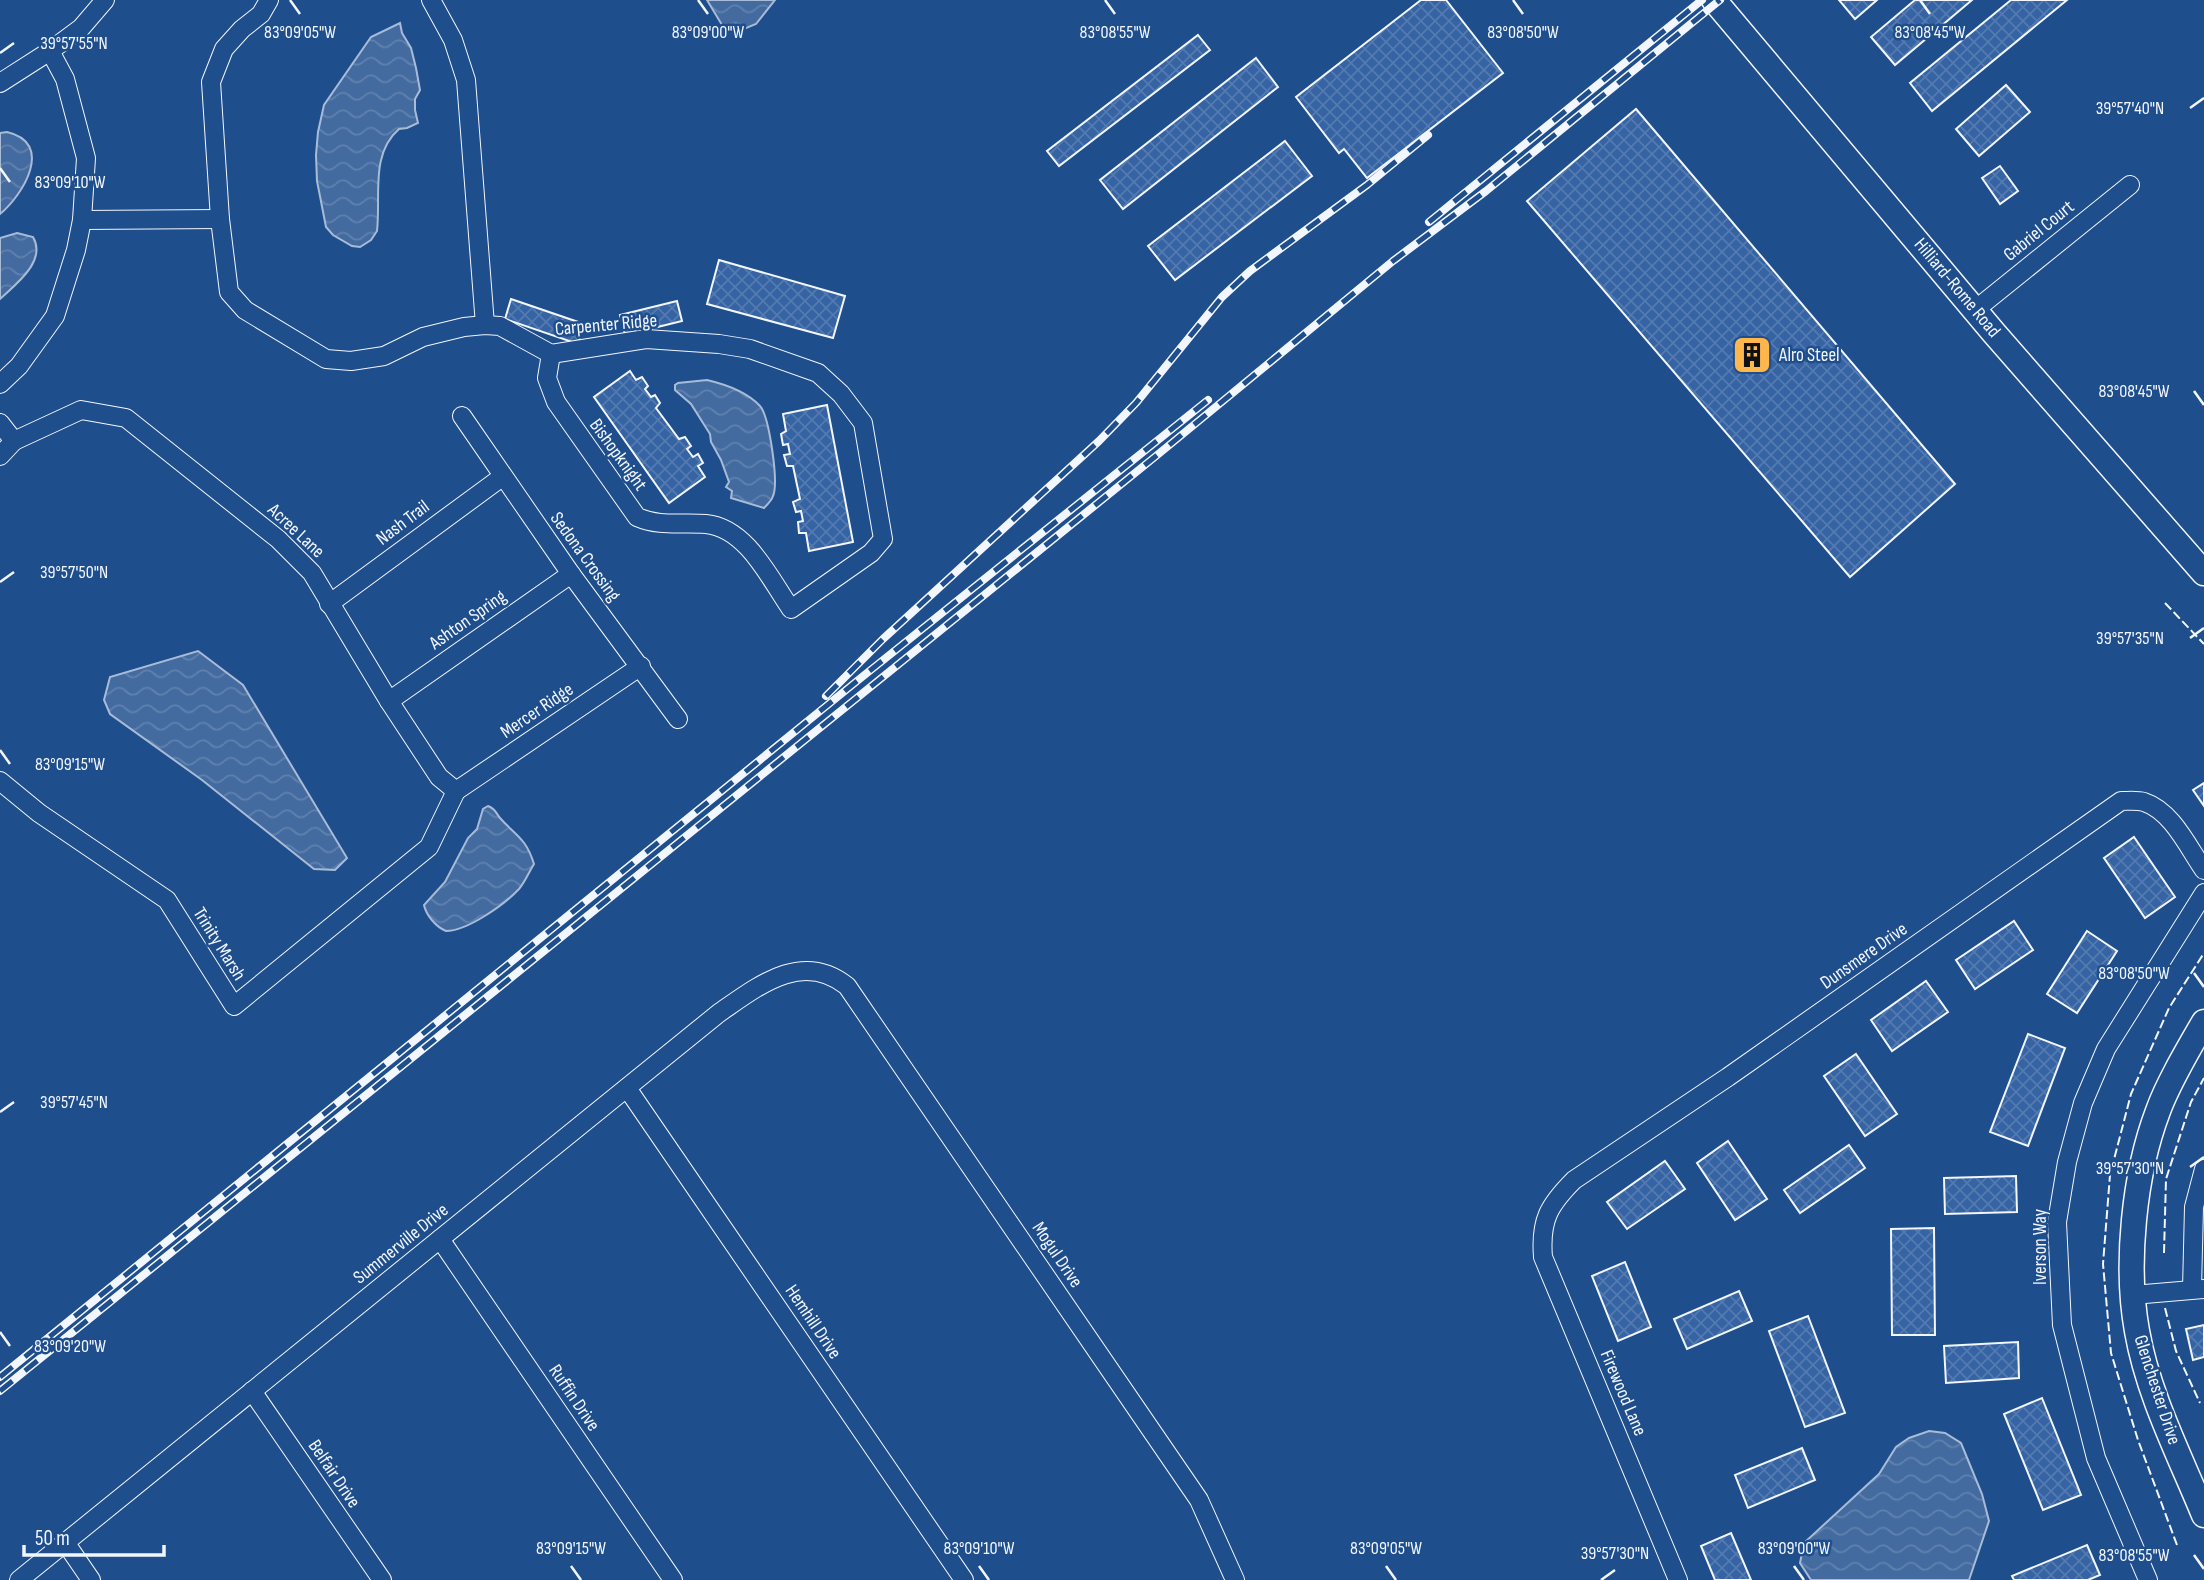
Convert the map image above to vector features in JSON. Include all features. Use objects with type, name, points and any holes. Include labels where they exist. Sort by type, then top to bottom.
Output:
[{"type":"main road","name":"Hilliard-Rome Road","points":[[1714,0],[1975,310],[2204,573]]},
{"type":"main road","name":"Glenchester Drive","points":[[2204,1022],[2158,1111],[2144,1161],[2135,1223],[2133,1295],[2137,1331],[2146,1366],[2204,1516]]},
{"type":"street","points":[[0,83],[51,51],[81,28],[105,0]]},
{"type":"street","name":"Carpenter Ridge","points":[[269,0],[261,14],[242,29],[224,49],[211,82],[220,219],[229,292],[251,315],[326,359],[351,361],[384,356],[423,337],[485,325],[500,326],[551,354],[646,339],[719,344],[750,349],[818,373],[841,394],[863,423],[883,539],[871,553],[791,609]]},
{"type":"street","points":[[431,0],[453,40],[466,80],[485,325]]},
{"type":"street","points":[[0,384],[19,366],[55,316],[76,250],[82,220],[86,158],[65,79],[51,51]]},
{"type":"street","name":"Gabriel Court","points":[[1975,310],[2130,185]]},
{"type":"street","points":[[82,220],[220,219]]},
{"type":"street","name":"Bishopknight","points":[[551,354],[547,378],[556,402],[637,517],[652,523],[709,524],[730,531],[747,546],[791,609]]},
{"type":"street","name":"Acree Lane","points":[[14,441],[81,410],[125,418],[278,539],[312,573],[389,701],[439,777],[456,790]]},
{"type":"street","name":"Sedona Crossing","points":[[462,416],[571,574],[678,719]]},
{"type":"street","points":[[0,423],[14,441],[0,456]]},
{"type":"street","name":"Nash Trail","points":[[329,604],[502,477]]},
{"type":"street","name":"Ashton Spring","points":[[389,701],[571,574]]},
{"type":"street","name":"Mercer Ridge","points":[[456,790],[641,666]]},
{"type":"street","name":"Trinity Marsh","points":[[0,781],[39,813],[167,900],[234,1006],[429,847],[456,790]]},
{"type":"street","name":"Dunsmere Drive","points":[[1545,1219],[1557,1197],[1574,1181],[1728,1077],[2121,801],[2142,801],[2157,808],[2170,821],[2204,870]]},
{"type":"street","name":"Iverson Way","points":[[2148,1580],[2096,1458],[2062,1325],[2057,1222],[2067,1163],[2083,1103],[2106,1049],[2204,893]]},
{"type":"street","name":"Summerville Drive","points":[[19,1580],[719,1013],[764,982],[804,970],[822,971]]},
{"type":"street","name":"Mogul Drive","points":[[822,971],[847,986],[1199,1500],[1235,1580]]},
{"type":"street","name":"Hemhill Drive","points":[[627,1088],[964,1580]]},
{"type":"street","points":[[2133,1295],[2198,1289],[2194,1207],[2204,1169]]},
{"type":"street","name":"Firewood Lane","points":[[1545,1219],[1543,1256],[1678,1580]]},
{"type":"street","name":"Ruffin Drive","points":[[440,1240],[673,1580]]},
{"type":"street","name":"Belfair Drive","points":[[252,1391],[382,1580]]},
{"type":"street","points":[[65,1542],[91,1580]]},
{"type":"water","points":[[707,0],[775,0],[756,24],[734,33],[725,30]]},
{"type":"water","points":[[400,23],[402,33],[411,48],[420,90],[415,99],[418,123],[399,129],[390,139],[380,163],[377,231],[371,240],[360,247],[352,246],[333,235],[326,227],[317,181],[318,132],[324,105],[371,37]]},
{"type":"water","points":[[7,132],[21,138],[29,147],[32,158],[25,183],[0,214],[0,133]]},
{"type":"water","points":[[17,233],[33,237],[36,255],[28,271],[0,299],[0,238]]},
{"type":"water","points":[[707,380],[742,393],[755,401],[763,412],[770,435],[775,477],[773,496],[764,508],[731,498],[732,491],[726,487],[729,482],[710,434],[691,404],[675,390],[678,383]]},
{"type":"water","points":[[198,651],[243,685],[347,858],[335,870],[314,869],[202,780],[110,714],[104,700],[110,677]]},
{"type":"water","points":[[488,806],[524,843],[534,864],[521,886],[504,902],[464,927],[446,931],[432,920],[424,905],[445,882],[468,838],[477,829],[483,809]]},
{"type":"water","points":[[1929,1431],[1945,1433],[1961,1443],[1982,1494],[1989,1521],[1969,1580],[1811,1580],[1800,1563],[1804,1543],[1879,1474],[1896,1447],[1909,1438]]},
{"type":"building","points":[[1421,0],[1446,0],[1503,73],[1367,178],[1344,149],[1339,153],[1296,97]]},
{"type":"building","points":[[1839,0],[1877,0],[1855,19]]},
{"type":"building","points":[[1915,0],[1972,0],[1895,65],[1871,37]]},
{"type":"building","points":[[2011,0],[2067,0],[1932,111],[1910,83]]},
{"type":"building","points":[[1198,35],[1210,50],[1059,166],[1047,151]]},
{"type":"building","points":[[1256,58],[1278,87],[1123,209],[1100,180]]},
{"type":"building","points":[[2006,85],[2030,112],[1979,156],[1956,129]]},
{"type":"building","name":"Alro Steel","points":[[1636,109],[1955,484],[1850,577],[1527,201]]},
{"type":"building","points":[[1285,141],[1312,176],[1175,280],[1148,246]]},
{"type":"building","points":[[2000,166],[2018,191],[2000,204],[1982,178]]},
{"type":"building","points":[[719,260],[845,296],[833,338],[707,304]]},
{"type":"building","points":[[511,299],[584,324],[578,344],[505,319]]},
{"type":"building","points":[[677,301],[682,321],[625,335],[620,315]]},
{"type":"building","points":[[630,371],[636,380],[642,377],[648,386],[645,389],[651,397],[655,395],[660,403],[656,408],[679,439],[685,437],[691,446],[687,449],[693,457],[698,454],[703,463],[698,466],[705,477],[669,503],[594,397]]},
{"type":"building","points":[[827,405],[853,542],[809,551],[806,533],[799,533],[798,522],[803,521],[801,511],[796,512],[793,502],[800,499],[793,466],[787,466],[784,455],[790,454],[788,444],[783,445],[781,434],[786,431],[783,414]]},
{"type":"building","points":[[2204,783],[2204,806],[2193,790]]},
{"type":"building","points":[[2134,837],[2175,897],[2145,918],[2104,858]]},
{"type":"building","points":[[2014,921],[2033,950],[1975,989],[1956,960]]},
{"type":"building","points":[[2087,931],[2117,951],[2077,1013],[2047,994]]},
{"type":"building","points":[[1926,981],[1948,1012],[1892,1051],[1871,1020]]},
{"type":"building","points":[[2028,1034],[2065,1048],[2028,1146],[1990,1132]]},
{"type":"building","points":[[1856,1054],[1897,1114],[1865,1136],[1824,1076]]},
{"type":"building","points":[[1728,1141],[1767,1199],[1735,1220],[1697,1163]]},
{"type":"building","points":[[1849,1145],[1865,1168],[1800,1213],[1784,1190]]},
{"type":"building","points":[[1665,1161],[1685,1189],[1627,1229],[1607,1202]]},
{"type":"building","points":[[2016,1176],[2017,1212],[1945,1214],[1944,1178]]},
{"type":"building","points":[[1934,1228],[1935,1335],[1892,1335],[1891,1229]]},
{"type":"building","points":[[1625,1262],[1651,1327],[1618,1341],[1592,1276]]},
{"type":"building","points":[[1739,1291],[1752,1321],[1687,1349],[1674,1319]]},
{"type":"building","points":[[1808,1316],[1845,1413],[1805,1427],[1769,1331]]},
{"type":"building","points":[[2204,1325],[2204,1357],[2193,1360],[2186,1329]]},
{"type":"building","points":[[2018,1342],[2019,1378],[1946,1383],[1944,1346]]},
{"type":"building","points":[[2042,1398],[2081,1495],[2043,1510],[2004,1414]]},
{"type":"building","points":[[1802,1448],[1815,1480],[1748,1508],[1735,1475]]},
{"type":"building","points":[[1731,1533],[1751,1580],[1715,1580],[1701,1546]]},
{"type":"building","points":[[2087,1545],[2100,1575],[2088,1580],[2014,1580],[2012,1576]]},
{"type":"railway","points":[[1429,222],[1702,0]]},
{"type":"railway","points":[[0,1391],[1156,456],[1393,261],[1486,191],[1720,0]]},
{"type":"railway","points":[[826,696],[883,639],[1099,441],[1136,403],[1222,297],[1250,271],[1367,185],[1428,135]]},
{"type":"railway","points":[[0,1377],[862,677],[1208,400]]},
{"type":"fence","points":[[2165,603],[2204,644]]},
{"type":"fence","points":[[2177,1545],[2138,1440],[2111,1353],[2103,1264],[2110,1175],[2131,1094],[2169,1008],[2204,953]]},
{"type":"fence","points":[[2164,1253],[2166,1179],[2191,1102],[2204,1078]]},
{"type":"fence","points":[[2165,1308],[2176,1351],[2200,1403]]},
{"type":"place","name":"Alro Steel","points":[[1752,355]]}]
